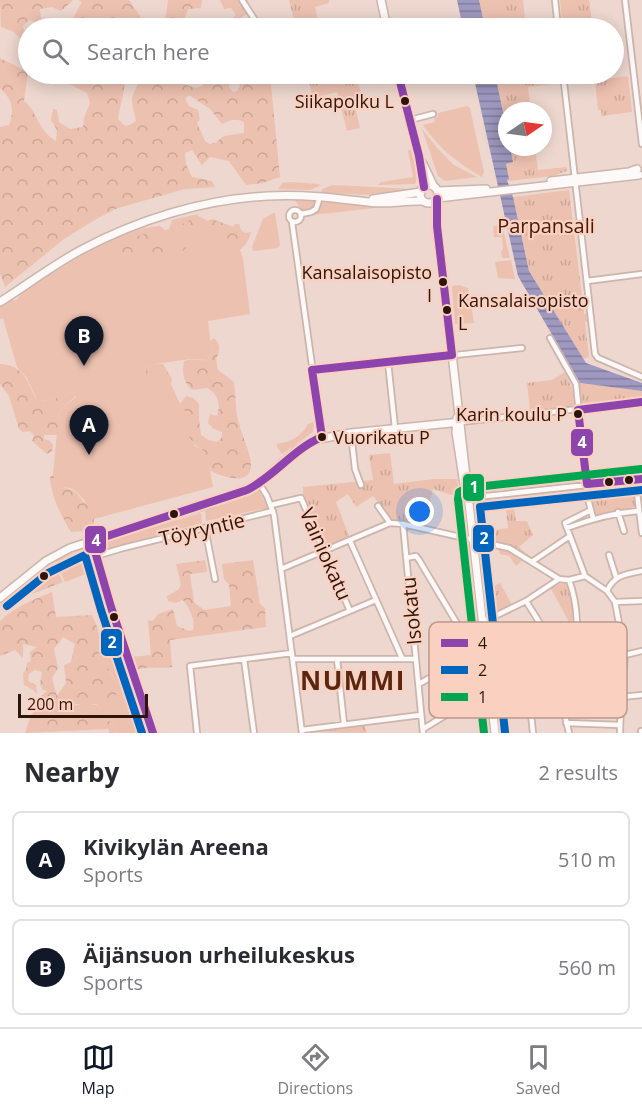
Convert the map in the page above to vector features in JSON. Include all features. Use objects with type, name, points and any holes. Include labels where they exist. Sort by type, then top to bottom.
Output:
[{"type":"main road","points":[[382,0],[385,18]]},
{"type":"main road","points":[[401,84],[419,156],[426,202],[437,226]]},
{"type":"main road","points":[[419,156],[437,194],[437,226],[458,405],[458,422],[485,621]]},
{"type":"main road","points":[[356,200],[423,190],[437,194],[497,190],[640,171]]},
{"type":"main road","points":[[0,302],[79,251],[119,232],[162,217],[221,201],[287,196],[356,200],[369,203],[426,202],[437,194]]},
{"type":"main road","points":[[0,597],[52,558],[70,548],[228,497],[259,483],[297,450],[322,437],[458,422]]},
{"type":"main road","points":[[92,541],[132,675],[153,733]]},
{"type":"main road","points":[[493,718],[495,733]]},
{"type":"street","points":[[242,0],[254,18]]},
{"type":"street","points":[[555,0],[557,18]]},
{"type":"street","points":[[625,0],[642,144]]},
{"type":"street","points":[[564,84],[596,354],[598,358],[642,377]]},
{"type":"street","points":[[410,120],[433,114]]},
{"type":"street","points":[[292,222],[298,221],[301,214],[316,209],[320,197]]},
{"type":"street","points":[[301,214],[297,210],[291,210],[288,215],[292,222],[322,437]]},
{"type":"street","points":[[587,281],[642,274]]},
{"type":"street","points":[[550,338],[576,384],[593,518]]},
{"type":"street","points":[[312,370],[522,348]]},
{"type":"street","points":[[388,362],[395,428]]},
{"type":"street","points":[[458,422],[642,402]]},
{"type":"street","points":[[351,433],[355,469],[361,485]]},
{"type":"street","points":[[468,498],[642,479]]},
{"type":"street","points":[[259,483],[273,511],[302,731],[421,715]]},
{"type":"street","points":[[637,493],[642,533]]},
{"type":"street","name":"Vainiokatu","points":[[271,505],[301,498],[350,611]]},
{"type":"street","points":[[378,506],[390,523]]},
{"type":"street","points":[[591,510],[565,522],[585,576],[607,591],[615,602],[619,622]]},
{"type":"street","name":"Töyryntie","points":[[96,556],[273,511]]},
{"type":"street","points":[[567,528],[593,518],[638,511]]},
{"type":"street","points":[[618,513],[624,531]]},
{"type":"street","points":[[281,570],[390,523],[404,524],[509,548],[559,579],[569,580],[585,576]]},
{"type":"street","name":"Isokatu","points":[[404,524],[423,731]]},
{"type":"street","points":[[205,528],[215,579]]},
{"type":"street","points":[[533,561],[570,536]]},
{"type":"street","points":[[350,541],[402,658]]},
{"type":"street","points":[[609,555],[616,577]]},
{"type":"street","points":[[406,558],[416,556],[456,622]]},
{"type":"street","points":[[607,591],[616,577],[642,571]]},
{"type":"street","points":[[485,621],[526,601],[559,579]]},
{"type":"street","points":[[569,580],[576,605],[576,622]]},
{"type":"street","points":[[290,636],[376,600]]},
{"type":"street","points":[[526,601],[539,622]]},
{"type":"street","points":[[615,602],[642,601]]},
{"type":"street","points":[[627,655],[642,651]]},
{"type":"street","points":[[197,733],[190,666],[292,656],[337,659],[416,659]]},
{"type":"street","points":[[244,659],[254,733]]},
{"type":"street","points":[[337,659],[344,724]]},
{"type":"street","points":[[419,684],[429,678]]},
{"type":"street","points":[[627,696],[642,695]]},
{"type":"street","points":[[423,731],[442,718]]},
{"type":"street","points":[[531,718],[533,733]]},
{"type":"street","points":[[565,718],[569,733]]},
{"type":"street","points":[[620,718],[620,733]]},
{"type":"street","points":[[566,723],[620,725]]},
{"type":"green space","points":[[0,0],[73,0],[61,11],[52,7],[40,9],[41,18],[18,18],[18,37],[14,32],[1,27]]},
{"type":"green space","points":[[78,0],[129,0],[140,18],[73,18],[82,2]]},
{"type":"green space","points":[[168,0],[202,0],[201,8],[188,9],[185,18],[165,18]]},
{"type":"green space","points":[[220,0],[240,0],[247,14],[242,18],[233,18],[236,15],[231,8],[224,9]]},
{"type":"green space","points":[[289,0],[329,0],[329,3],[315,7],[318,18],[294,18]]},
{"type":"green space","points":[[479,0],[523,0],[525,18],[483,18]]},
{"type":"green space","points":[[560,0],[589,0],[592,18],[562,18]]},
{"type":"green space","points":[[0,58],[18,67],[18,84],[26,84],[24,101],[33,111],[45,132],[56,141],[57,130],[51,120],[53,109],[57,110],[59,122],[70,129],[83,127],[90,103],[87,93],[69,84],[124,84],[118,119],[125,126],[136,121],[132,99],[137,84],[183,84],[196,88],[203,84],[230,84],[233,92],[237,91],[240,84],[271,84],[280,177],[263,183],[246,185],[229,161],[210,157],[202,165],[192,150],[185,153],[186,164],[192,177],[212,181],[215,187],[185,189],[118,208],[64,239],[5,287],[0,274],[0,127],[9,125],[12,114],[7,96],[0,88]],"holes":[[[189,95],[210,109],[222,124],[233,120],[244,122],[244,133],[224,136],[215,143],[209,144],[205,141],[197,123],[200,119],[198,110],[189,106],[185,99]]]},
{"type":"green space","points":[[624,76],[628,76],[632,112],[602,116],[601,110],[598,110],[595,84],[624,84]]},
{"type":"green space","points":[[310,84],[359,84],[364,105],[355,107],[360,128],[347,131],[337,92],[313,98]]},
{"type":"green space","points":[[497,84],[553,84],[528,87],[530,102],[501,102]]},
{"type":"green space","points":[[467,106],[470,108],[484,172],[482,177],[449,154],[423,125],[435,122],[434,118],[438,117],[438,113]]},
{"type":"green space","points":[[422,129],[454,165],[477,177],[445,181],[438,176]]},
{"type":"green space","points":[[411,149],[418,175],[415,184],[378,185],[381,182],[413,177],[408,151]]},
{"type":"green space","points":[[512,156],[536,156],[538,170],[567,167],[567,171],[552,176],[508,181],[506,164],[513,161]]},
{"type":"green space","points":[[282,183],[321,185],[310,190],[278,189]]},
{"type":"green space","points":[[333,185],[411,189],[412,191],[374,195],[321,193],[322,189]]},
{"type":"green space","name":"Parpansali","points":[[569,190],[584,314],[588,314],[589,321],[585,322],[589,357],[583,359],[529,271],[513,197]]},
{"type":"green space","points":[[294,199],[384,207],[303,216],[304,213]]},
{"type":"green space","points":[[275,213],[280,245],[277,248],[253,251],[252,247],[263,219]]},
{"type":"green space","points":[[198,214],[208,221],[212,219],[233,227],[243,259],[250,314],[208,321],[212,353],[209,360],[190,359],[155,364],[146,368],[146,373],[171,384],[185,411],[185,421],[195,446],[204,451],[208,459],[213,487],[94,519],[94,510],[75,491],[57,484],[53,475],[59,411],[76,397],[74,392],[51,400],[37,401],[27,378],[17,367],[3,318],[0,319],[0,307],[12,299],[15,301],[30,287],[82,255],[114,239],[145,228],[160,226],[165,230],[169,229],[172,220]]},
{"type":"green space","points":[[198,216],[233,227],[239,224],[245,233],[251,232],[248,240],[241,249],[230,253],[226,249],[222,231],[186,235],[184,236],[186,248],[183,251],[178,237],[179,228],[185,222]]},
{"type":"green space","points":[[502,225],[510,258],[502,258],[502,237],[494,237],[493,226]]},
{"type":"green space","points":[[156,230],[162,234],[171,252],[107,261],[109,258],[104,250],[105,247]]},
{"type":"green space","points":[[511,260],[515,279],[498,278],[495,262]]},
{"type":"green space","points":[[459,285],[468,288],[474,323],[455,324],[452,286]]},
{"type":"green space","points":[[214,338],[219,348],[216,359],[218,370],[234,382],[236,411],[250,457],[251,467],[245,477],[232,478],[211,471],[204,451],[188,434],[185,411],[180,404],[186,396],[193,398],[199,404],[201,435],[217,442],[222,437],[222,432],[214,429],[208,423],[210,414],[217,416],[219,404],[216,397],[208,388],[192,390],[183,374],[184,361],[209,360],[212,353],[210,341]]},
{"type":"green space","points":[[0,364],[9,365],[20,371],[37,401],[51,400],[74,392],[76,396],[59,411],[57,435],[44,435],[44,439],[53,445],[52,451],[47,454],[32,441],[34,436],[30,431],[23,432],[19,429],[9,396],[0,384]]},
{"type":"green space","points":[[155,364],[163,364],[172,379],[171,384],[150,377],[146,373],[146,368]]},
{"type":"green space","points":[[565,372],[573,391],[574,406],[530,411],[527,383],[552,380]]},
{"type":"green space","points":[[580,383],[642,391],[642,399],[580,406]]},
{"type":"green space","points":[[314,422],[313,432],[282,454],[277,444],[295,438],[308,424]]},
{"type":"green space","points":[[390,453],[394,484],[434,479],[457,479],[459,494],[451,495],[433,489],[425,526],[391,519],[373,496],[356,507],[348,494],[336,502],[350,538],[326,548],[303,494],[303,487],[373,480],[369,455]]},
{"type":"green space","points":[[53,475],[59,484],[75,492],[83,502],[89,503],[94,510],[94,524],[81,531],[71,532],[54,499],[50,477]]},
{"type":"green space","points":[[638,483],[639,491],[642,491],[642,512],[639,506],[594,513],[591,488]]},
{"type":"green space","points":[[259,490],[267,511],[261,509],[206,521],[205,510]]},
{"type":"green space","points":[[513,499],[516,521],[527,521],[533,535],[519,547],[529,556],[516,566],[509,556],[500,554],[498,549],[486,546],[492,587],[500,583],[512,605],[488,616],[480,538],[493,540],[494,530],[508,528],[505,500]]},
{"type":"green space","points":[[201,513],[202,523],[99,551],[98,547],[103,542]]},
{"type":"green space","points":[[84,548],[91,572],[65,582],[56,561]]},
{"type":"green space","points":[[205,560],[207,572],[190,574],[194,602],[204,610],[231,606],[229,585],[224,579],[222,564],[253,560],[260,604],[265,608],[266,627],[170,640],[172,667],[135,670],[131,657],[151,655],[148,620],[153,621],[158,614],[173,609],[177,626],[189,631],[193,630],[193,618],[183,600],[175,603],[168,601],[167,596],[178,590],[181,585],[176,564]]},
{"type":"green space","points":[[53,564],[63,582],[27,596],[24,585]]},
{"type":"green space","points":[[564,583],[571,588],[575,620],[569,622],[550,587]]},
{"type":"green space","points":[[52,592],[56,617],[92,615],[98,629],[102,658],[117,684],[117,693],[109,704],[76,704],[71,707],[70,712],[73,719],[104,719],[112,722],[117,733],[110,733],[108,729],[25,733],[31,715],[40,705],[41,696],[47,691],[43,690],[40,684],[42,672],[35,670],[29,674],[28,681],[36,685],[37,694],[24,685],[23,673],[27,663],[31,661],[30,652],[37,647],[23,644],[23,658],[15,650],[0,656],[0,621],[18,607]],"holes":[[[63,637],[75,644],[71,662],[64,665],[66,683],[57,696],[52,678],[58,668],[54,649]]]},
{"type":"green space","points":[[108,621],[112,623],[149,733],[144,733],[128,692],[114,650]]},
{"type":"green space","points":[[108,635],[119,678],[140,733],[117,733],[112,722],[104,719],[73,719],[70,712],[71,707],[83,703],[96,705],[117,693],[116,683],[101,652],[100,638]]},
{"type":"green space","points":[[364,725],[367,733],[305,732]]},
{"type":"shaded area","points":[[457,0],[479,0],[483,18],[461,18]]},
{"type":"shaded area","points":[[475,84],[497,84],[501,102],[498,102],[498,156],[512,156],[513,162],[506,164],[509,179],[507,180],[513,197],[529,271],[586,363],[642,383],[642,391],[580,383],[518,276]]},
{"type":"transit line","name":"4","points":[[401,84],[419,156],[424,187]]},
{"type":"transit line","name":"4","points":[[153,733],[111,607],[92,541],[247,490],[266,478],[302,448],[322,437],[312,370],[452,355],[437,226],[437,199]]},
{"type":"transit line","name":"4","points":[[642,402],[578,410],[587,484],[642,479]]},
{"type":"transit line","name":"1","points":[[472,622],[459,492],[467,488],[641,469]]},
{"type":"transit line","name":"2","points":[[493,622],[480,507],[642,490]]},
{"type":"transit line","name":"2","points":[[7,606],[48,573],[85,555],[142,733]]},
{"type":"transit line","name":"1","points":[[482,718],[484,733]]},
{"type":"transit line","name":"2","points":[[503,718],[505,732]]},
{"type":"place","name":"Siikapolku L","points":[[405,101]]},
{"type":"place","name":"Kansalaisopisto I","points":[[443,282]]},
{"type":"place","name":"Kansalaisopisto L","points":[[447,310]]},
{"type":"place","name":"Äijänsuon urheilukeskus","points":[[84,366]]},
{"type":"place","name":"Karin koulu P","points":[[578,414]]},
{"type":"place","name":"Vuorikatu P","points":[[322,437]]},
{"type":"place","name":"Kivikylän Areena","points":[[89,455]]},
{"type":"district","name":"NUMMI","points":[[353,680]]}]
